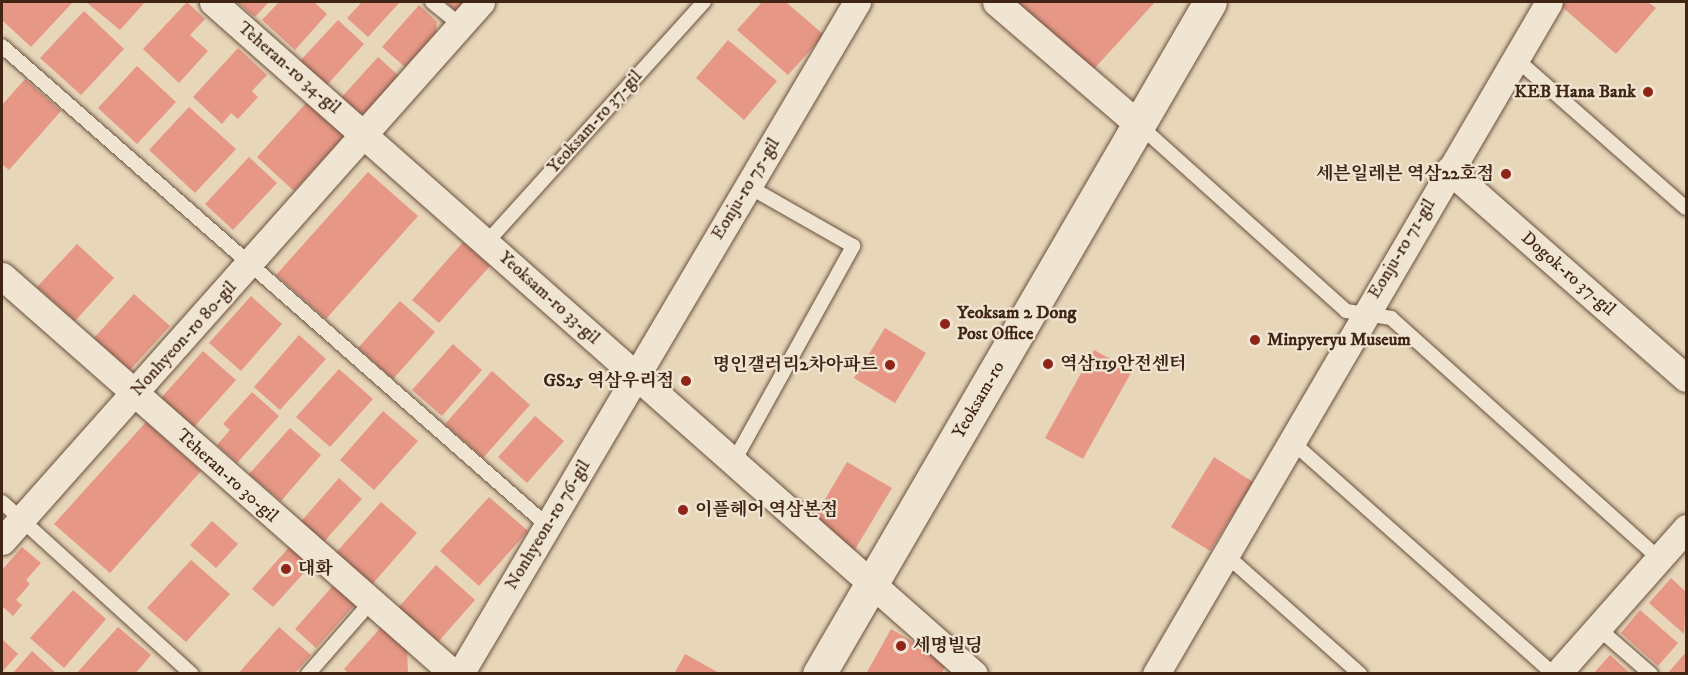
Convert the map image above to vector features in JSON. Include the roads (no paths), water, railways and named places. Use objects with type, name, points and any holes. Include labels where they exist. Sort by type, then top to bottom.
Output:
[{"type":"main road","name":"Yeoksam-ro","points":[[819,674],[1210,2]]},
{"type":"street","name":"Teheran-ro 34-gil","points":[[213,2],[364,134]]},
{"type":"street","name":"Nonhyeon-ro 80-gil","points":[[2,541],[11,511],[135,393],[481,2]]},
{"type":"street","name":"Eonju-ro 75-gil","points":[[636,376],[857,2]]},
{"type":"street","points":[[996,2],[1139,125]]},
{"type":"street","name":"Eonju-ro 71-gil","points":[[1156,674],[1365,311],[1549,2]]},
{"type":"street","name":"Yeoksam-ro 33-gil","points":[[364,134],[636,376],[873,581],[974,674]]},
{"type":"street","name":"Dogok-ro 37-gil","points":[[1449,170],[1686,378]]},
{"type":"street","name":"Teheran-ro 30-gil","points":[[2,276],[370,603],[454,674]]},
{"type":"street","name":"Nonhyeon-ro 76-gil","points":[[460,674],[549,527],[636,376]]},
{"type":"street","points":[[1555,674],[1686,528]]},
{"type":"lane","points":[[432,2],[460,25]]},
{"type":"lane","name":"Yeoksam-ro 37-gil","points":[[487,242],[704,2]]},
{"type":"lane","points":[[2,46],[549,527]]},
{"type":"lane","points":[[1515,58],[1686,208]]},
{"type":"lane","points":[[1139,125],[1346,311],[1365,311],[1390,318],[1660,559]]},
{"type":"lane","points":[[734,461],[853,246],[748,186]]},
{"type":"lane","points":[[1290,440],[1555,674]]},
{"type":"lane","points":[[11,511],[192,674]]},
{"type":"lane","points":[[1225,554],[1360,674]]},
{"type":"lane","points":[[308,674],[370,603]]},
{"type":"lane","points":[[1598,628],[1651,674]]},
{"type":"place","name":"KEB Hana Bank","points":[[1648,92]]},
{"type":"place","name":"세븐일레븐 역삼22호점","points":[[1506,174]]},
{"type":"place","name":"Yeoksam 2 Dong Post Office","points":[[945,324]]},
{"type":"place","name":"Minpyeryu Museum","points":[[1255,340]]},
{"type":"place","name":"역삼119안전센터","points":[[1048,364]]},
{"type":"place","name":"명인갤러리2차아파트","points":[[890,365]]},
{"type":"place","name":"GS25 역삼우리점","points":[[686,381]]},
{"type":"place","name":"이플헤어 역삼본점","points":[[683,510]]},
{"type":"place","name":"대화","points":[[286,569]]},
{"type":"place","name":"세명빌딩","points":[[901,646]]}]
